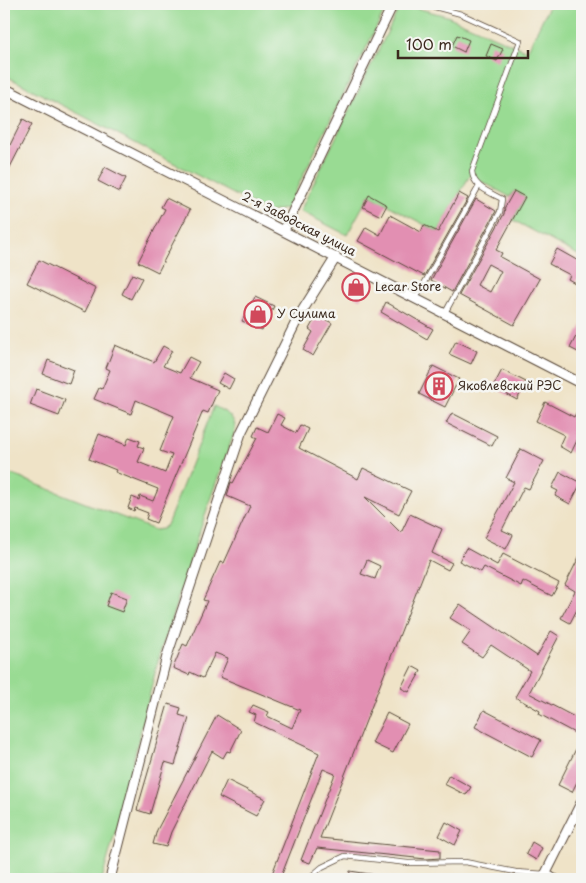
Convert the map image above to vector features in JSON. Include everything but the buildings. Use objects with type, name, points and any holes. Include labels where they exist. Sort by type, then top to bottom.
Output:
[{"type":"street","points":[[284,230],[393,4]]},
{"type":"street","name":"2-я Заводская улица","points":[[4,88],[336,256],[582,384]]},
{"type":"street","points":[[110,879],[167,656],[241,433],[299,316],[336,256]]},
{"type":"street","points":[[554,879],[544,877],[582,802]]},
{"type":"lane","points":[[424,4],[461,14],[520,41],[472,171],[472,178],[479,186],[502,199],[500,212],[445,313]]},
{"type":"lane","points":[[416,298],[479,186]]},
{"type":"lane","points":[[308,879],[322,867],[345,856],[408,864],[466,862],[544,877]]},
{"type":"green space","points":[[4,4],[388,4],[287,208],[268,212],[4,75]]},
{"type":"green space","points":[[401,4],[447,16],[527,51],[550,4],[582,4],[582,257],[513,220],[525,197],[514,191],[510,197],[470,175],[438,232],[369,195],[347,235],[300,211]]},
{"type":"green space","points":[[214,406],[232,418],[235,431],[212,494],[160,653],[102,879],[4,879],[5,472],[155,530],[162,529],[167,525]]},
{"type":"place","name":"Lecar Store","points":[[356,287]]},
{"type":"place","name":"У Сулима","points":[[258,314]]},
{"type":"place","name":"Яковлевский РЭС","points":[[439,386]]}]
